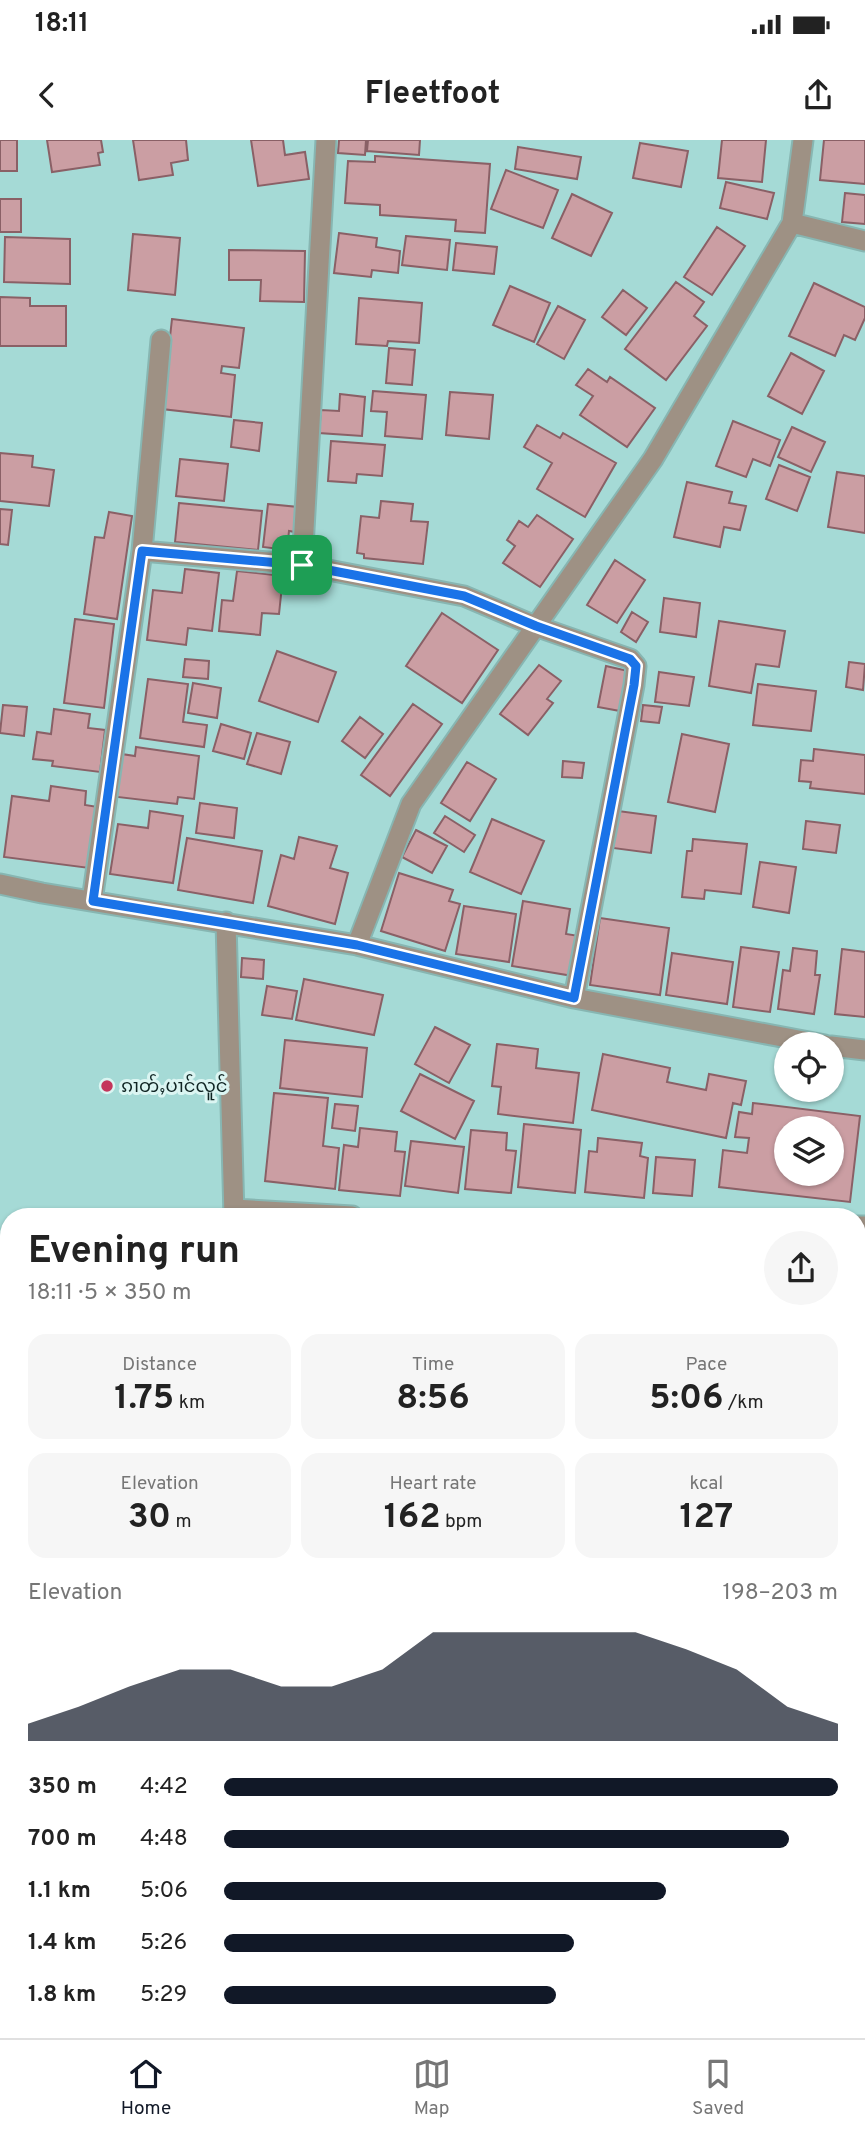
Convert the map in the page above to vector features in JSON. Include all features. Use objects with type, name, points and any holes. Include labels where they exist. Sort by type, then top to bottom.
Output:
[{"type":"street","points":[[302,565],[326,140]]},
{"type":"street","points":[[357,945],[411,804],[653,459],[792,223],[803,140]]},
{"type":"street","points":[[792,223],[865,242]]},
{"type":"street","points":[[93,901],[142,551],[160,340]]},
{"type":"street","points":[[142,551],[302,565],[464,596],[536,626],[630,659],[636,666],[574,998]]},
{"type":"street","points":[[0,884],[357,945],[574,998],[774,1035]]},
{"type":"street","points":[[226,922],[234,1208]]},
{"type":"street","points":[[844,1048],[865,1050]]},
{"type":"building","points":[[0,140],[17,140],[17,171],[0,171]]},
{"type":"building","points":[[47,140],[101,140],[103,152],[98,153],[100,165],[52,172]]},
{"type":"building","points":[[133,140],[186,140],[188,160],[171,163],[173,175],[139,180]]},
{"type":"building","points":[[251,140],[283,140],[285,155],[305,152],[309,179],[258,186]]},
{"type":"building","points":[[339,140],[366,140],[365,155],[338,153]]},
{"type":"building","points":[[368,140],[420,140],[419,155],[367,151]]},
{"type":"building","points":[[722,140],[766,140],[762,182],[718,178]]},
{"type":"building","points":[[824,140],[865,140],[865,184],[820,180]]},
{"type":"building","points":[[640,143],[688,151],[681,187],[633,178]]},
{"type":"building","points":[[518,147],[581,157],[577,179],[515,169]]},
{"type":"building","points":[[375,156],[490,164],[485,233],[455,231],[456,220],[380,215],[380,205],[345,203],[348,161],[375,162]]},
{"type":"building","points":[[506,170],[558,190],[543,228],[491,209]]},
{"type":"building","points":[[726,182],[774,193],[767,219],[720,208]]},
{"type":"building","points":[[845,193],[865,195],[865,224],[842,222]]},
{"type":"building","points":[[572,194],[612,213],[591,256],[552,238]]},
{"type":"building","points":[[0,199],[21,199],[21,232],[0,232]]},
{"type":"building","points":[[717,227],[745,246],[712,295],[684,277]]},
{"type":"building","points":[[339,233],[377,238],[376,247],[400,251],[398,273],[372,270],[371,277],[334,273]]},
{"type":"building","points":[[133,234],[180,238],[175,295],[128,290]]},
{"type":"building","points":[[406,236],[450,240],[447,270],[402,265]]},
{"type":"building","points":[[5,237],[70,239],[70,284],[4,282]]},
{"type":"building","points":[[456,243],[497,247],[494,274],[453,270]]},
{"type":"building","points":[[229,250],[305,251],[304,302],[260,301],[261,280],[229,280]]},
{"type":"building","points":[[676,282],[704,302],[694,316],[707,326],[666,380],[625,349]]},
{"type":"building","points":[[814,283],[865,307],[865,318],[855,340],[844,335],[835,356],[789,336]]},
{"type":"building","points":[[510,286],[550,303],[534,342],[493,325]]},
{"type":"building","points":[[623,290],[647,308],[626,335],[602,317]]},
{"type":"building","points":[[0,297],[30,298],[30,306],[66,306],[66,346],[0,346]]},
{"type":"building","points":[[359,298],[422,303],[419,343],[388,341],[387,346],[356,344]]},
{"type":"building","points":[[558,306],[585,320],[564,359],[537,344]]},
{"type":"building","points":[[172,319],[244,328],[239,368],[222,366],[221,373],[235,375],[231,417],[162,409]]},
{"type":"building","points":[[389,348],[415,350],[412,385],[386,383]]},
{"type":"building","points":[[791,353],[824,371],[802,414],[768,396]]},
{"type":"building","points":[[588,369],[607,382],[610,377],[655,408],[627,447],[580,415],[593,396],[576,385]]},
{"type":"building","points":[[373,391],[426,395],[422,439],[385,436],[387,412],[371,411]]},
{"type":"building","points":[[450,392],[493,395],[489,439],[446,435]]},
{"type":"building","points":[[340,394],[365,397],[362,436],[319,433],[321,410],[339,411]]},
{"type":"building","points":[[234,420],[262,423],[259,451],[231,447]]},
{"type":"building","points":[[733,421],[780,440],[770,466],[753,459],[746,477],[716,466]]},
{"type":"building","points":[[537,425],[560,438],[563,433],[616,463],[585,517],[537,489],[552,463],[524,447]]},
{"type":"building","points":[[792,427],[825,442],[811,472],[778,457]]},
{"type":"building","points":[[331,441],[385,445],[382,476],[357,474],[356,483],[328,481]]},
{"type":"building","points":[[0,453],[33,456],[32,467],[54,470],[49,506],[0,501]]},
{"type":"building","points":[[180,459],[228,464],[224,501],[176,496]]},
{"type":"building","points":[[779,465],[810,477],[797,511],[766,499]]},
{"type":"building","points":[[837,472],[865,476],[865,533],[828,527]]},
{"type":"building","points":[[687,482],[732,492],[729,503],[746,506],[740,530],[724,527],[720,547],[674,537]]},
{"type":"building","points":[[381,501],[413,504],[411,521],[428,522],[423,564],[364,558],[364,554],[357,553],[361,516],[379,518]]},
{"type":"building","points":[[179,503],[262,511],[258,550],[175,542]]},
{"type":"building","points":[[268,504],[298,507],[295,532],[289,531],[287,550],[263,547]]},
{"type":"building","points":[[0,509],[12,510],[8,545],[0,544]]},
{"type":"building","points":[[109,512],[132,516],[117,619],[84,614],[95,537],[104,538]]},
{"type":"building","points":[[537,515],[573,539],[540,587],[503,563],[515,546],[507,540],[519,521],[528,527]]},
{"type":"building","points":[[615,560],[645,580],[617,623],[587,605]]},
{"type":"building","points":[[185,569],[219,573],[212,631],[188,628],[186,645],[147,640],[153,590],[182,593]]},
{"type":"building","points":[[237,571],[283,576],[279,614],[262,613],[260,635],[219,631],[222,600],[233,601]]},
{"type":"building","points":[[664,598],[700,603],[696,637],[660,632]]},
{"type":"building","points":[[632,612],[648,622],[636,642],[621,632]]},
{"type":"building","points":[[442,613],[498,650],[462,703],[406,666]]},
{"type":"building","points":[[75,619],[114,624],[104,708],[64,703]]},
{"type":"building","points":[[719,621],[785,631],[779,667],[756,664],[751,693],[709,686]]},
{"type":"building","points":[[277,651],[336,672],[318,722],[259,701]]},
{"type":"building","points":[[185,659],[209,661],[208,679],[183,677]]},
{"type":"building","points":[[849,662],[865,664],[863,690],[846,687]]},
{"type":"building","points":[[539,665],[561,681],[547,699],[553,703],[528,735],[500,714]]},
{"type":"building","points":[[606,666],[628,671],[620,711],[598,707]]},
{"type":"building","points":[[659,672],[694,677],[689,706],[655,702]]},
{"type":"building","points":[[148,679],[188,684],[183,722],[207,725],[204,747],[140,738]]},
{"type":"building","points":[[193,683],[221,688],[217,718],[188,713]]},
{"type":"building","points":[[758,684],[816,691],[811,731],[753,725]]},
{"type":"building","points":[[413,704],[442,724],[390,796],[361,775]]},
{"type":"building","points":[[3,705],[27,707],[24,736],[0,733]]},
{"type":"building","points":[[643,705],[662,707],[659,723],[641,721]]},
{"type":"building","points":[[54,709],[90,714],[88,728],[105,730],[100,772],[52,766],[53,761],[33,759],[37,732],[51,734]]},
{"type":"building","points":[[360,717],[383,734],[365,758],[342,741]]},
{"type":"building","points":[[221,724],[251,733],[244,759],[213,751]]},
{"type":"building","points":[[257,733],[290,742],[281,774],[247,764]]},
{"type":"building","points":[[682,734],[729,744],[715,812],[668,802]]},
{"type":"building","points":[[136,747],[199,756],[194,799],[178,797],[177,804],[109,796],[115,753],[135,756]]},
{"type":"building","points":[[814,749],[865,755],[865,794],[810,788],[811,782],[799,781],[801,760],[813,761]]},
{"type":"building","points":[[563,761],[584,763],[582,778],[562,777]]},
{"type":"building","points":[[467,762],[496,779],[470,821],[441,803]]},
{"type":"building","points":[[51,786],[86,791],[85,805],[98,807],[89,868],[4,857],[12,796],[49,801]]},
{"type":"building","points":[[200,803],[237,808],[234,838],[196,833]]},
{"type":"building","points":[[150,811],[183,816],[173,883],[110,874],[118,824],[148,828]]},
{"type":"building","points":[[618,811],[656,816],[651,853],[613,848]]},
{"type":"building","points":[[445,816],[475,835],[464,852],[434,833]]},
{"type":"building","points":[[492,819],[544,841],[521,894],[470,872]]},
{"type":"building","points":[[806,821],[840,825],[836,853],[803,849]]},
{"type":"building","points":[[416,830],[447,846],[432,873],[402,857]]},
{"type":"building","points":[[299,837],[337,846],[330,868],[348,873],[335,924],[268,906],[281,855],[294,859]]},
{"type":"building","points":[[187,838],[262,851],[253,903],[178,890]]},
{"type":"building","points":[[693,839],[747,844],[741,894],[705,890],[704,899],[682,897],[687,851],[692,851]]},
{"type":"building","points":[[760,862],[796,867],[789,913],[753,907]]},
{"type":"building","points":[[399,873],[453,890],[449,901],[460,904],[445,951],[381,931]]},
{"type":"building","points":[[523,901],[570,909],[566,934],[579,936],[573,976],[512,966]]},
{"type":"building","points":[[464,906],[516,914],[509,962],[456,954]]},
{"type":"building","points":[[600,918],[669,928],[660,995],[590,985]]},
{"type":"building","points":[[741,947],[779,952],[770,1012],[733,1007]]},
{"type":"building","points":[[793,948],[817,951],[815,975],[820,975],[814,1014],[778,1009],[783,970],[790,971]]},
{"type":"building","points":[[842,949],[865,952],[865,1017],[835,1014]]},
{"type":"building","points":[[672,953],[733,962],[727,1004],[666,995]]},
{"type":"building","points":[[242,958],[264,960],[263,979],[241,977]]},
{"type":"building","points":[[304,979],[383,995],[374,1035],[296,1020]]},
{"type":"building","points":[[267,986],[297,991],[292,1019],[262,1015]]},
{"type":"building","points":[[435,1027],[470,1045],[449,1083],[415,1064]]},
{"type":"building","points":[[285,1040],[367,1048],[362,1097],[280,1088]]},
{"type":"building","points":[[497,1044],[538,1049],[536,1068],[579,1073],[573,1123],[498,1114],[501,1087],[492,1086]]},
{"type":"building","points":[[603,1054],[670,1068],[667,1082],[706,1090],[709,1074],[746,1081],[741,1105],[733,1103],[726,1138],[592,1110]]},
{"type":"building","points":[[420,1074],[474,1101],[455,1139],[401,1111]]},
{"type":"building","points":[[274,1093],[328,1098],[323,1146],[339,1148],[335,1189],[265,1181]]},
{"type":"building","points":[[753,1103],[860,1116],[850,1202],[719,1187],[723,1150],[747,1153],[749,1138],[735,1137],[739,1112],[752,1114]]},
{"type":"building","points":[[335,1104],[358,1106],[355,1131],[332,1128]]},
{"type":"building","points":[[524,1124],[581,1130],[575,1193],[518,1187]]},
{"type":"building","points":[[360,1128],[397,1132],[395,1151],[405,1152],[400,1196],[339,1190],[344,1145],[358,1147]]},
{"type":"building","points":[[471,1130],[507,1133],[506,1150],[516,1151],[511,1193],[465,1189]]},
{"type":"building","points":[[598,1138],[642,1143],[640,1156],[648,1158],[644,1198],[585,1192],[589,1151],[597,1152]]},
{"type":"building","points":[[411,1141],[464,1147],[458,1193],[405,1186]]},
{"type":"building","points":[[656,1157],[695,1160],[692,1196],[653,1193]]},
{"type":"place","name":"ၵၢတ်ႇပၢင်လူင်","points":[[107,1086]]},
{"type":"route","points":[[142,551],[302,565],[464,596],[536,626],[630,659],[636,666],[574,998],[357,945],[93,901],[142,551]]}]
